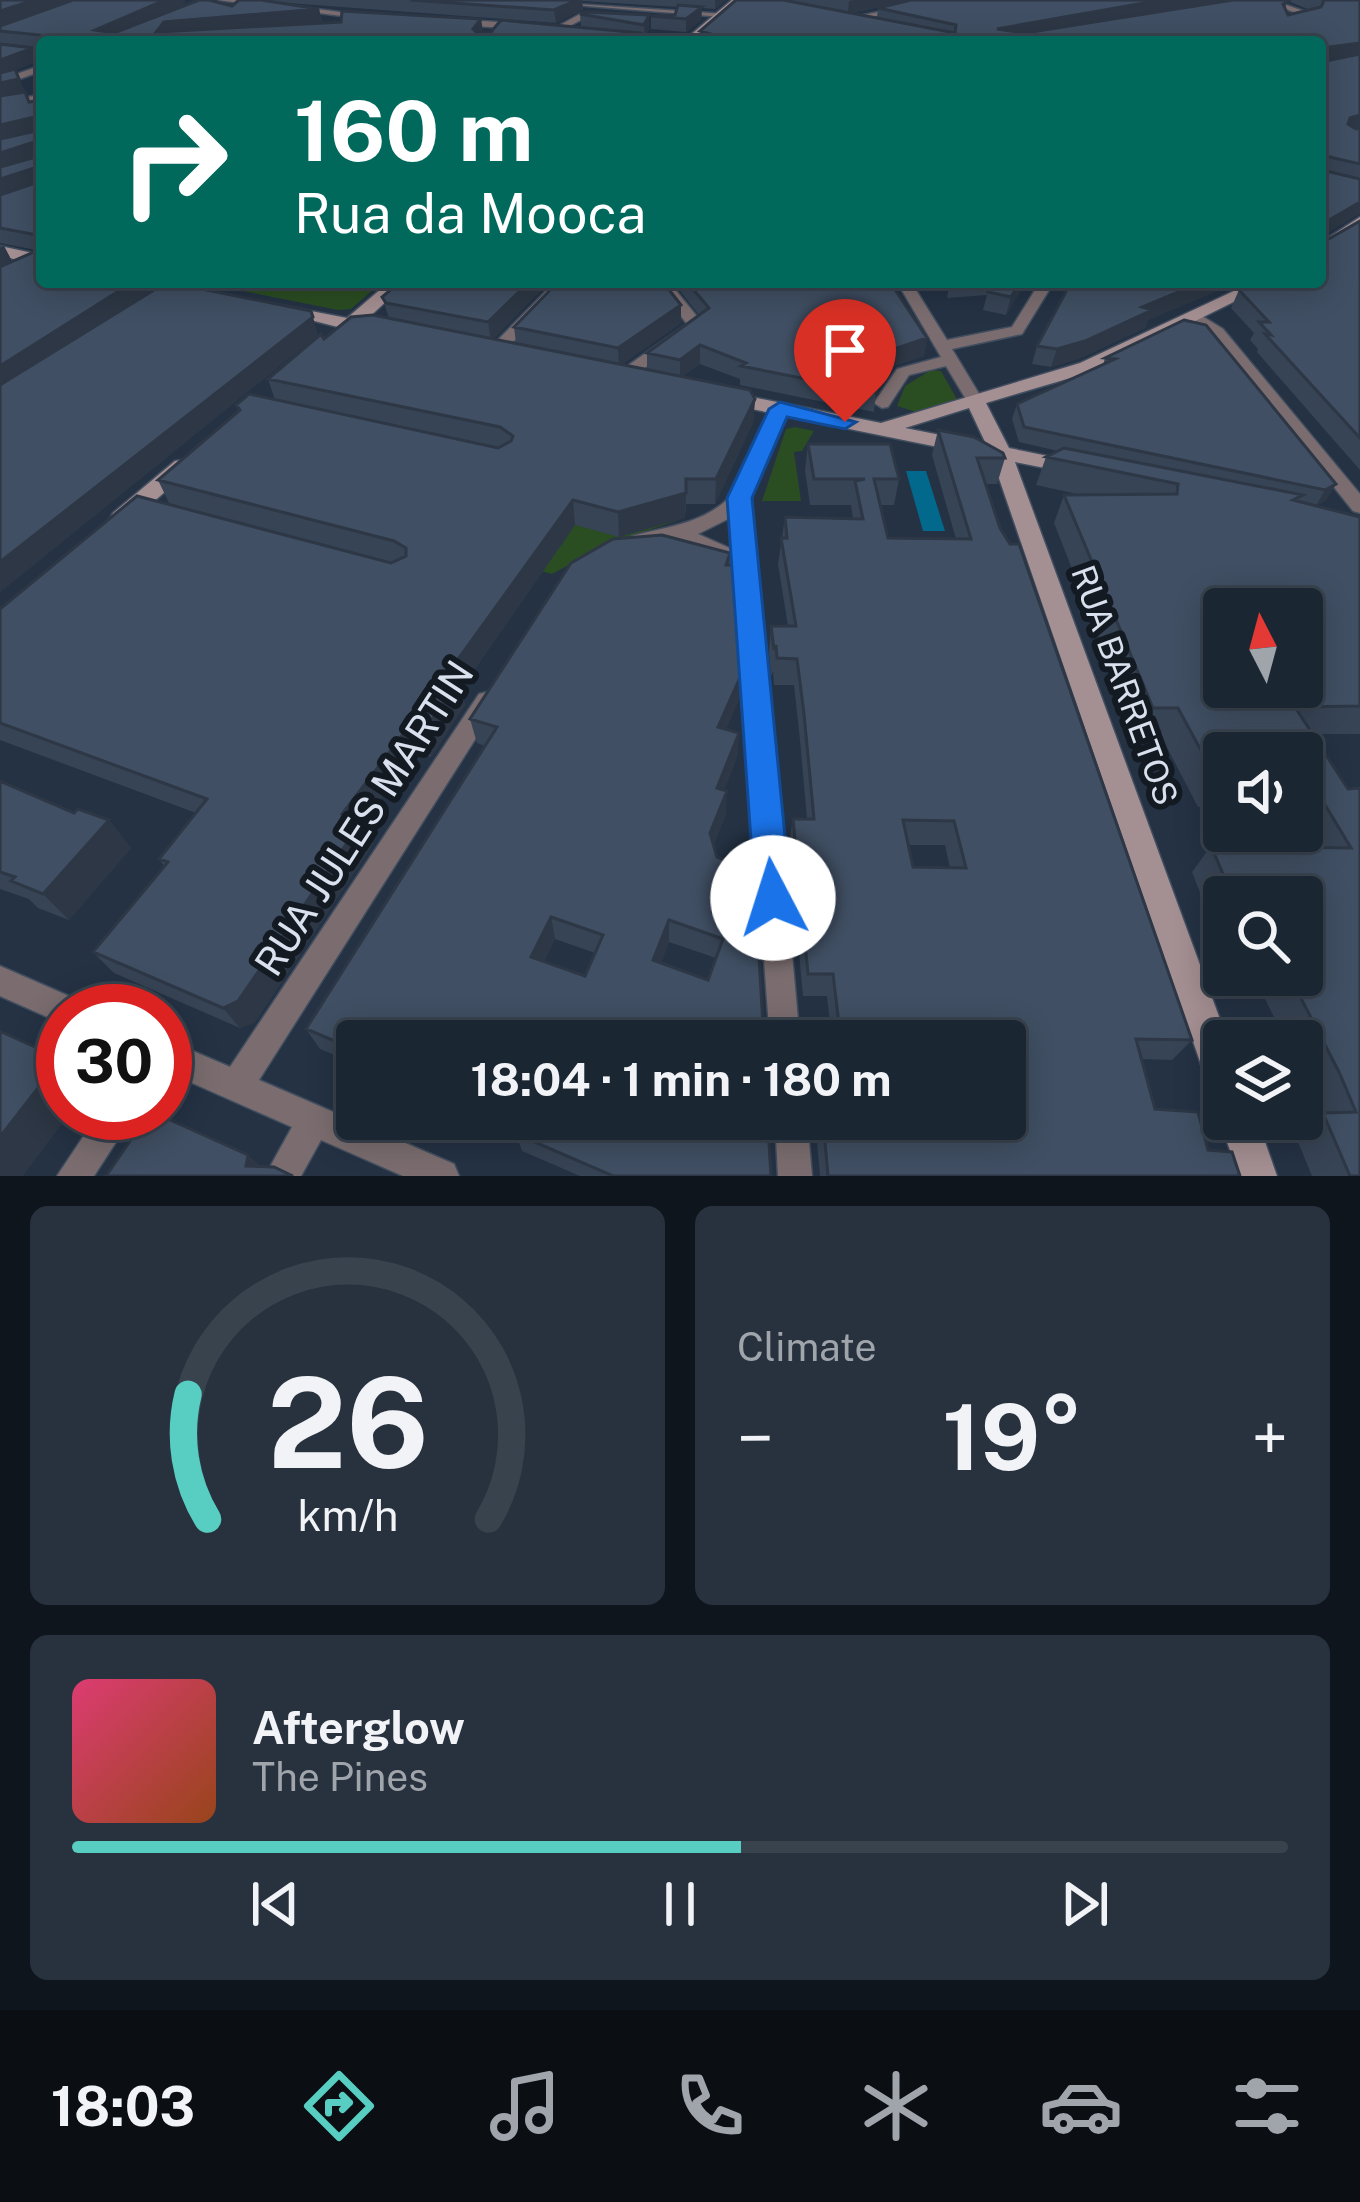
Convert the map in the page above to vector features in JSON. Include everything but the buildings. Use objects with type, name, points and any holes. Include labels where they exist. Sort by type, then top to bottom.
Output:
[{"type":"main road","points":[[695,36],[737,0]]},
{"type":"main road","points":[[1326,246],[1360,221]]},
{"type":"main road","points":[[0,251],[36,258]]},
{"type":"main road","points":[[192,288],[220,297]]},
{"type":"main road","points":[[342,331],[392,288]]},
{"type":"main road","points":[[880,429],[1087,367],[1253,288]]},
{"type":"main road","points":[[267,307],[342,331],[394,332]]},
{"type":"main road","points":[[595,372],[644,382]]},
{"type":"main road","points":[[712,395],[1108,475]]},
{"type":"main road","name":"RUA BARRETOS","points":[[976,401],[1001,453],[1203,1020]]},
{"type":"main road","points":[[101,534],[146,509],[202,449]]},
{"type":"main road","points":[[1245,1140],[1258,1176]]},
{"type":"street","points":[[518,0],[722,14]]},
{"type":"street","points":[[634,0],[681,9]]},
{"type":"street","points":[[842,20],[952,0]]},
{"type":"street","points":[[1266,0],[1311,16],[1285,20]]},
{"type":"street","points":[[1239,4],[1266,0],[1325,13]]},
{"type":"street","points":[[216,1],[394,21]]},
{"type":"street","points":[[825,16],[884,28]]},
{"type":"street","points":[[557,29],[580,17],[618,21]]},
{"type":"street","points":[[642,22],[709,25]]},
{"type":"street","points":[[437,24],[557,29],[576,34],[437,24]]},
{"type":"street","points":[[332,28],[380,26]]},
{"type":"street","points":[[490,36],[495,31]]},
{"type":"street","points":[[0,83],[36,70]]},
{"type":"street","points":[[0,106],[36,98]]},
{"type":"street","points":[[12,274],[36,262]]},
{"type":"street","points":[[157,302],[178,288]]},
{"type":"street","points":[[495,352],[557,288]]},
{"type":"street","points":[[622,377],[696,325],[666,288]]},
{"type":"street","points":[[908,288],[976,401]]},
{"type":"street","points":[[882,403],[903,372],[1017,331],[1044,288]]},
{"type":"street","points":[[1194,316],[1218,332],[1354,518]]},
{"type":"street","points":[[607,551],[725,516],[740,498],[780,409]]},
{"type":"street","points":[[740,498],[782,1020]]},
{"type":"street","points":[[680,533],[746,565]]},
{"type":"street","name":"RUA JULES MARTIN","points":[[238,1085],[503,676]]},
{"type":"street","points":[[0,981],[36,997]]},
{"type":"street","points":[[192,1066],[442,1176]]},
{"type":"street","points":[[282,1176],[315,1119]]},
{"type":"street","points":[[74,1176],[99,1140]]},
{"type":"street","points":[[792,1140],[795,1176]]},
{"type":"green space","points":[[228,288],[375,288],[351,309]]},
{"type":"green space","points":[[931,370],[941,371],[958,401],[916,412],[897,406],[905,386]]},
{"type":"green space","points":[[786,429],[814,431],[802,451],[794,452],[801,501],[762,501]]},
{"type":"green space","points":[[541,516],[611,534],[679,520],[610,543],[552,574],[541,571],[511,533],[561,546],[568,534]]},
{"type":"water","points":[[906,471],[926,471],[945,531],[923,531]]},
{"type":"route","points":[[773,898],[740,498],[780,409],[845,422]]}]
